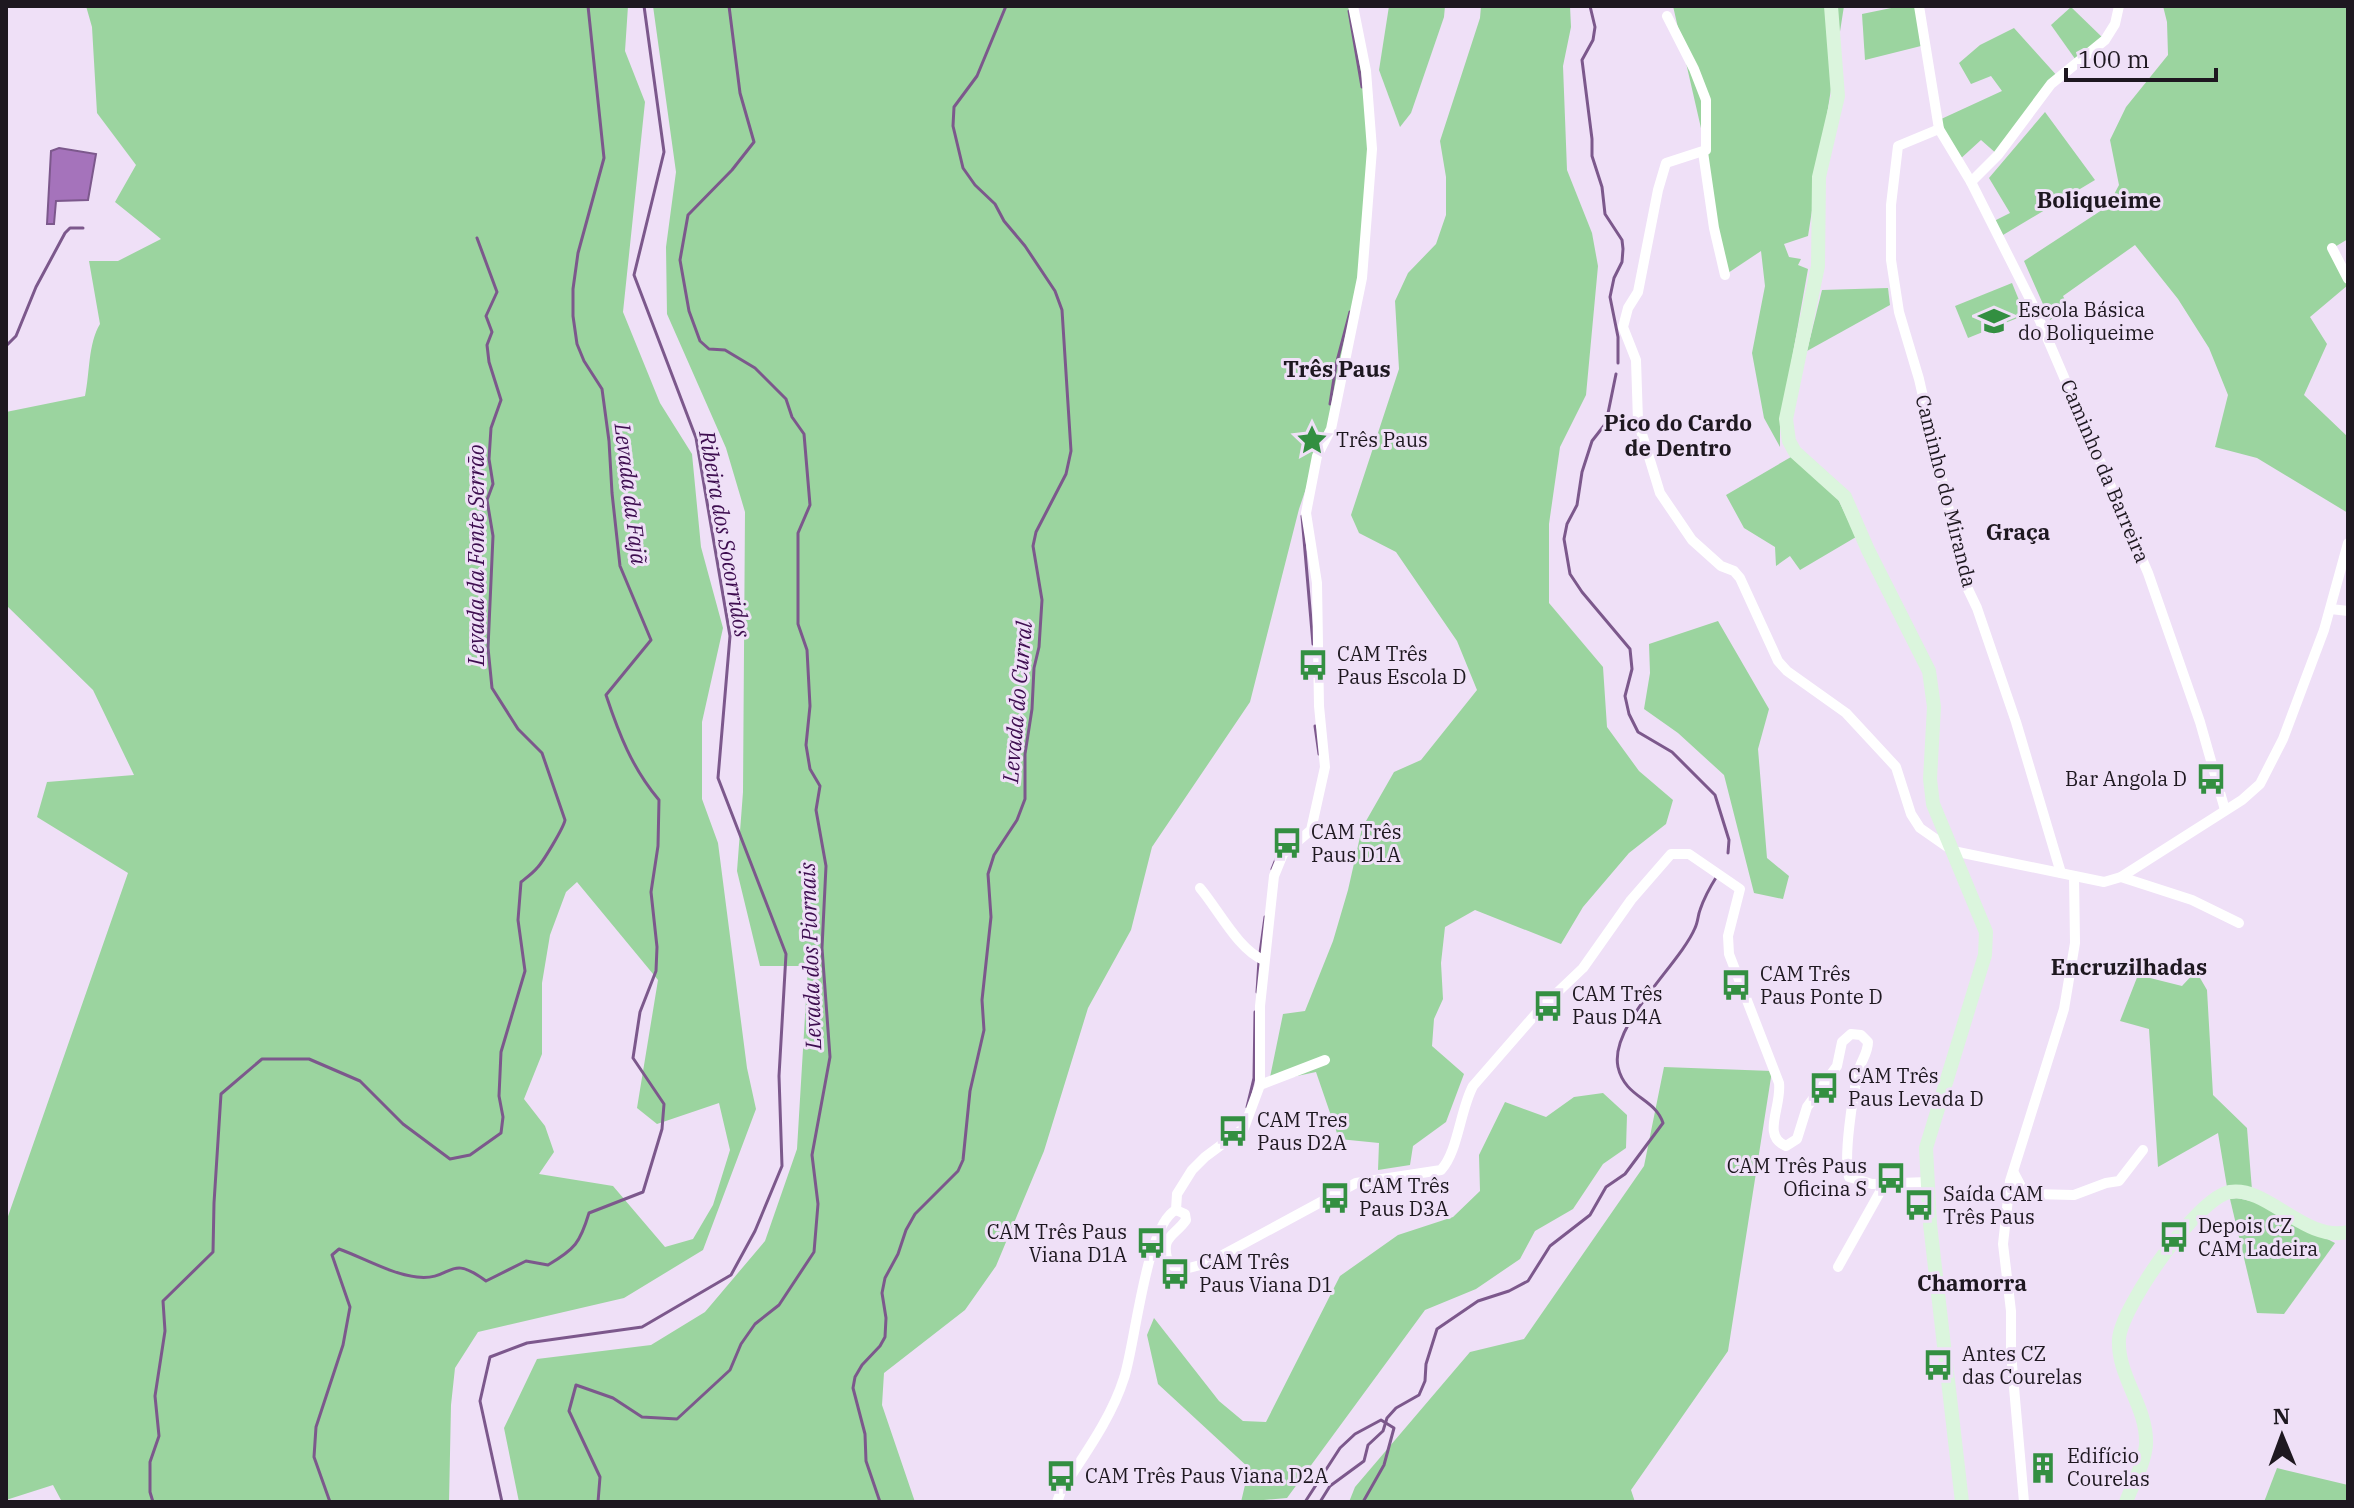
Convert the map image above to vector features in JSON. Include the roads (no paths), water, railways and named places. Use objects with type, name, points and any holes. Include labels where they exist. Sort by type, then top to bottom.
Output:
[{"type":"main road","points":[[1831,6],[1838,96],[1819,177],[1818,266],[1786,419],[1788,434],[1799,456],[1845,497],[1929,671],[1934,707],[1930,791],[1938,821],[1984,922],[1986,945],[1926,1148],[1930,1224],[1962,1502]]},
{"type":"main road","points":[[2126,1502],[2143,1463],[2145,1428],[2121,1367],[2119,1335],[2140,1287],[2178,1238],[2207,1205],[2220,1195],[2235,1192],[2252,1195],[2322,1233],[2337,1235],[2348,1232]]},
{"type":"street","points":[[1176,1210],[1177,1194],[1192,1170],[1244,1128],[1260,1085],[1260,1006],[1278,863],[1283,854],[1311,830],[1325,767],[1319,706],[1317,583],[1306,513],[1317,456],[1331,429],[1362,278],[1372,172],[1366,71],[1353,6]]},
{"type":"street","name":"Caminho da Barreira","points":[[1919,6],[1939,129],[1971,182],[2037,314],[2148,573],[2176,648],[2225,810]]},
{"type":"street","points":[[1971,182],[1998,155],[2051,84],[2105,40],[2115,24],[2119,6]]},
{"type":"street","points":[[1667,16],[1706,100],[1706,150],[1666,163],[1638,292],[1624,319],[1623,327],[1636,360],[1638,421],[1649,464],[1660,493],[1692,540],[1740,578],[1778,661],[1787,671],[1846,713],[1898,770],[1911,814],[1920,828],[1953,851],[2104,882],[2121,877],[2242,800],[2260,784],[2283,739],[2331,609],[2348,543]]},
{"type":"street","name":"Caminho do Miranda","points":[[1939,129],[1898,146],[1891,205],[1891,243],[1899,312],[1919,379],[1966,585],[1977,608],[2016,722],[2061,873]]},
{"type":"street","points":[[1703,152],[1714,228],[1725,275]]},
{"type":"street","points":[[2332,248],[2348,279]]},
{"type":"street","points":[[2331,609],[2348,611]]},
{"type":"street","points":[[1176,1210],[1185,1214],[1186,1220],[1171,1234],[1166,1254],[1169,1264],[1181,1270],[1208,1263],[1356,1183],[1441,1170],[1450,1154],[1473,1086],[1541,1008],[1583,968],[1631,900],[1671,854],[1689,854],[1740,889],[1728,936],[1729,954],[1779,1083],[1780,1096],[1772,1133],[1774,1139],[1786,1146],[1797,1139],[1807,1107],[1837,1066],[1842,1042],[1851,1034],[1861,1035],[1868,1042],[1868,1050],[1856,1083],[1847,1170],[1849,1177],[1856,1181],[1885,1183],[1928,1182]]},
{"type":"street","points":[[2024,1502],[2011,1353],[2011,1311],[2003,1244],[2008,1191],[2064,1009],[2075,943],[2074,876]]},
{"type":"street","points":[[2121,877],[2192,900],[2239,923]]},
{"type":"street","points":[[1200,888],[1244,947],[1264,960]]},
{"type":"street","points":[[1260,1085],[1325,1060]]},
{"type":"street","points":[[2014,1173],[2023,1190],[2030,1194],[2082,1194],[2119,1181],[2143,1150]]},
{"type":"street","points":[[1838,1267],[1885,1183]]},
{"type":"street","points":[[1057,1502],[1112,1408],[1125,1376],[1141,1291],[1157,1240],[1170,1213],[1176,1210]]},
{"type":"waterway","name":"Levada da Fajã","points":[[330,1502],[314,1457],[316,1427],[343,1345],[350,1307],[332,1255],[339,1249],[387,1269],[417,1277],[464,1269],[486,1281],[526,1261],[548,1265],[575,1244],[589,1213],[643,1192],[662,1129],[664,1104],[633,1058],[640,1012],[656,971],[657,947],[651,892],[658,846],[659,800],[627,750],[606,695],[651,640],[620,566],[602,389],[577,344],[573,316],[578,253],[604,158],[588,6]]},
{"type":"waterway","name":"Ribeira dos Socorridos","points":[[502,1502],[480,1401],[490,1357],[527,1343],[642,1327],[731,1275],[755,1231],[782,1166],[779,1076],[786,954],[718,778],[730,636],[696,438],[634,275],[664,152],[644,6]]},
{"type":"waterway","name":"Levada dos Piornais","points":[[598,1502],[600,1477],[569,1411],[576,1385],[613,1398],[642,1417],[677,1419],[730,1370],[741,1344],[755,1324],[779,1305],[814,1252],[818,1204],[812,1155],[830,1057],[822,948],[826,866],[816,810],[820,786],[810,769],[806,745],[810,706],[807,650],[798,624],[798,533],[810,505],[804,434],[792,417],[786,399],[755,368],[725,350],[709,349],[700,341],[689,311],[680,260],[688,215],[732,170],[754,142],[740,93],[729,6]]},
{"type":"waterway","name":"Levada do Curral","points":[[880,1502],[866,1461],[865,1434],[853,1388],[862,1365],[885,1337],[882,1293],[885,1278],[906,1230],[915,1214],[958,1171],[963,1160],[970,1091],[984,1030],[982,1000],[991,917],[988,874],[994,855],[1017,820],[1025,799],[1025,754],[1042,600],[1033,546],[1036,532],[1066,474],[1071,451],[1062,310],[1055,291],[1025,246],[1004,221],[995,204],[963,168],[953,126],[954,107],[977,76],[1006,6]]},
{"type":"waterway","points":[[1590,6],[1595,27],[1593,40],[1582,60],[1592,156],[1602,187],[1605,214],[1622,240],[1623,249],[1622,262],[1610,297],[1618,337],[1618,363]]},
{"type":"waterway","points":[[1349,11],[1362,87]]},
{"type":"waterway","points":[[6,346],[16,336],[36,287],[65,233],[70,228],[83,228]]},
{"type":"waterway","name":"Levada da Fonte Serrão","points":[[153,1502],[150,1462],[159,1436],[155,1396],[165,1331],[163,1301],[213,1252],[221,1094],[262,1059],[309,1059],[360,1081],[403,1124],[450,1159],[470,1155],[501,1133],[501,1052],[525,971],[518,920],[521,882],[540,865],[565,820],[542,753],[518,729],[492,688],[488,648],[493,536],[487,500],[493,484],[489,459],[491,428],[501,400],[487,345],[492,332],[486,316],[497,292],[477,238]]},
{"type":"waterway","points":[[1330,404],[1336,365],[1350,312]]},
{"type":"waterway","points":[[1616,374],[1606,423],[1592,441],[1582,472],[1577,505],[1567,524],[1564,539],[1570,574],[1630,649],[1632,669],[1625,696],[1638,732],[1672,752],[1715,795],[1729,840],[1728,853]]},
{"type":"waterway","points":[[1302,516],[1313,644]]},
{"type":"waterway","points":[[1315,726],[1319,754]]},
{"type":"waterway","points":[[1272,869],[1278,854]]},
{"type":"waterway","points":[[1320,1502],[1330,1486],[1364,1461],[1368,1445],[1383,1431],[1387,1418],[1396,1408],[1419,1395],[1437,1329],[1478,1301],[1528,1281],[1550,1246],[1590,1215],[1606,1187],[1625,1174],[1663,1123],[1654,1108],[1633,1092],[1622,1077],[1618,1067],[1618,1050],[1634,1014],[1687,943],[1717,876]]},
{"type":"waterway","points":[[1260,953],[1265,917]]},
{"type":"waterway","points":[[1257,992],[1259,960]]},
{"type":"waterway","points":[[1247,1107],[1254,1078],[1255,1012]]},
{"type":"waterway","name":"Levada do Curral","points":[[1305,1502],[1340,1448],[1355,1434],[1381,1420],[1394,1428],[1384,1465],[1363,1502]]},
{"type":"place","name":"Escola Básica do Boliqueime","points":[[1994,321]]},
{"type":"place","name":"Três Paus","points":[[1312,440]]},
{"type":"place","name":"CAM Três Paus Escola D","points":[[1313,665]]},
{"type":"place","name":"Bar Angola D","points":[[2211,779]]},
{"type":"place","name":"CAM Três Paus D1A","points":[[1287,843]]},
{"type":"place","name":"CAM Três Paus Ponte D","points":[[1736,985]]},
{"type":"place","name":"CAM Três Paus D4A","points":[[1548,1006]]},
{"type":"place","name":"CAM Três Paus Levada D","points":[[1824,1088]]},
{"type":"place","name":"CAM Tres Paus D2A","points":[[1233,1131]]},
{"type":"place","name":"CAM Três Paus Oficina S","points":[[1891,1178]]},
{"type":"place","name":"CAM Três Paus D3A","points":[[1335,1198]]},
{"type":"place","name":"Saída CAM Três Paus","points":[[1919,1205]]},
{"type":"place","name":"Depois CZ CAM Ladeira","points":[[2174,1237]]},
{"type":"place","name":"CAM Três Paus Viana D1A","points":[[1151,1243]]},
{"type":"place","name":"CAM Três Paus Viana D1","points":[[1175,1274]]},
{"type":"place","name":"Antes CZ das Courelas","points":[[1938,1365]]},
{"type":"place","name":"Edifício Courelas","points":[[2043,1468]]},
{"type":"place","name":"CAM Três Paus Viana D2A","points":[[1061,1476]]},
{"type":"district","name":"Boliqueime","points":[[2099,200]]},
{"type":"district","name":"Três Paus","points":[[1337,369]]},
{"type":"district","name":"Pico do Cardo de Dentro","points":[[1678,436]]},
{"type":"district","name":"Graça","points":[[2018,532]]},
{"type":"district","name":"Encruzilhadas","points":[[2129,967]]},
{"type":"district","name":"Chamorra","points":[[1972,1283]]}]
